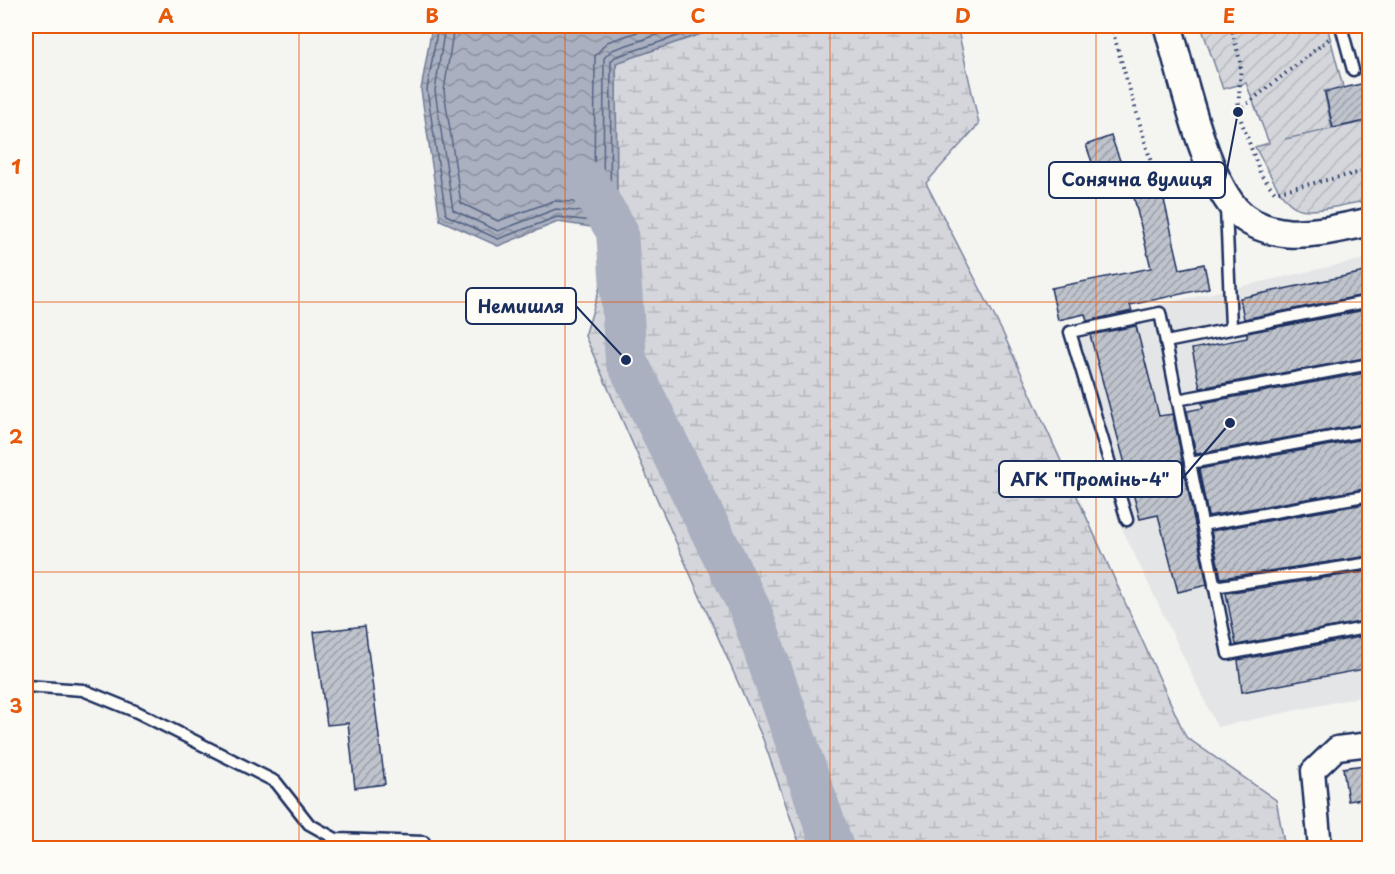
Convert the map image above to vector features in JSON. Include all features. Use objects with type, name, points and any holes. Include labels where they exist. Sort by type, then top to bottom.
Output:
[{"type":"street","points":[[1168,26],[1203,143],[1226,195],[1244,218],[1262,226],[1293,233],[1370,222]]},
{"type":"street","points":[[1320,849],[1313,771],[1336,748],[1370,744]]},
{"type":"lane","points":[[1341,27],[1353,70]]},
{"type":"lane","points":[[1226,195],[1231,327]]},
{"type":"lane","points":[[1166,342],[1231,327],[1370,301]]},
{"type":"lane","points":[[1127,520],[1070,332],[1160,314],[1228,654],[1370,627]]},
{"type":"lane","points":[[1178,400],[1370,364]]},
{"type":"lane","points":[[1190,463],[1370,430]]},
{"type":"lane","points":[[1202,525],[1370,495]]},
{"type":"lane","points":[[1214,587],[1370,563]]},
{"type":"lane","points":[[26,686],[82,690],[137,712],[276,782],[309,824],[336,839],[424,842]]},
{"type":"path","points":[[1111,26],[1151,162]]},
{"type":"path","points":[[1231,26],[1241,65],[1238,112],[1261,176],[1275,192],[1370,170]]},
{"type":"path","points":[[1238,112],[1341,27]]},
{"type":"shaded area","points":[[1369,258],[1369,695],[1217,727],[1118,520],[1063,326]]},
{"type":"green space","points":[[724,26],[957,26],[979,124],[926,183],[1003,333],[1186,737],[1276,800],[1285,848],[801,848],[763,739],[585,336],[617,231],[616,63]]},
{"type":"green space","points":[[1201,26],[1327,26],[1343,87],[1324,91],[1332,129],[1369,121],[1369,200],[1307,210],[1296,207],[1287,200],[1255,147],[1269,143],[1246,83],[1223,89]]},
{"type":"water","points":[[432,26],[724,26],[616,63],[617,231],[558,222],[498,246],[440,220],[421,90]]},
{"type":"building","points":[[1370,82],[1370,120],[1333,128],[1325,92]]},
{"type":"building","points":[[1111,136],[1125,174],[1100,185],[1086,145]]},
{"type":"building","points":[[1158,174],[1180,269],[1204,264],[1209,288],[1130,305],[1132,311],[1087,321],[1085,314],[1058,320],[1051,288],[1151,268],[1130,181]]},
{"type":"building","points":[[1365,272],[1369,294],[1244,319],[1240,298]]},
{"type":"building","points":[[1370,309],[1370,357],[1200,388],[1192,349],[1247,338],[1247,333]]},
{"type":"building","points":[[1136,326],[1159,416],[1173,414],[1207,585],[1178,592],[1158,515],[1140,519],[1090,335]]},
{"type":"building","points":[[1370,372],[1370,423],[1196,454],[1187,411],[1203,408],[1202,403]]},
{"type":"building","points":[[1370,438],[1370,488],[1208,516],[1199,469]]},
{"type":"building","points":[[1370,503],[1370,556],[1221,578],[1211,531]]},
{"type":"building","points":[[1370,571],[1370,620],[1236,645],[1226,593]]},
{"type":"building","points":[[365,626],[385,784],[355,788],[348,723],[327,725],[314,632]]},
{"type":"building","points":[[1370,635],[1370,668],[1242,692],[1238,660]]},
{"type":"building","points":[[1370,764],[1370,798],[1348,801],[1343,768]]},
{"type":"waterway","points":[[587,182],[617,231],[626,360],[750,609],[833,848]]},
{"type":"place","name":"Сонячна вулиця","points":[[1238,112]]},
{"type":"place","name":"Немишля","points":[[626,360]]},
{"type":"place","name":"АГК \"Промінь-4\"","points":[[1230,423]]}]
